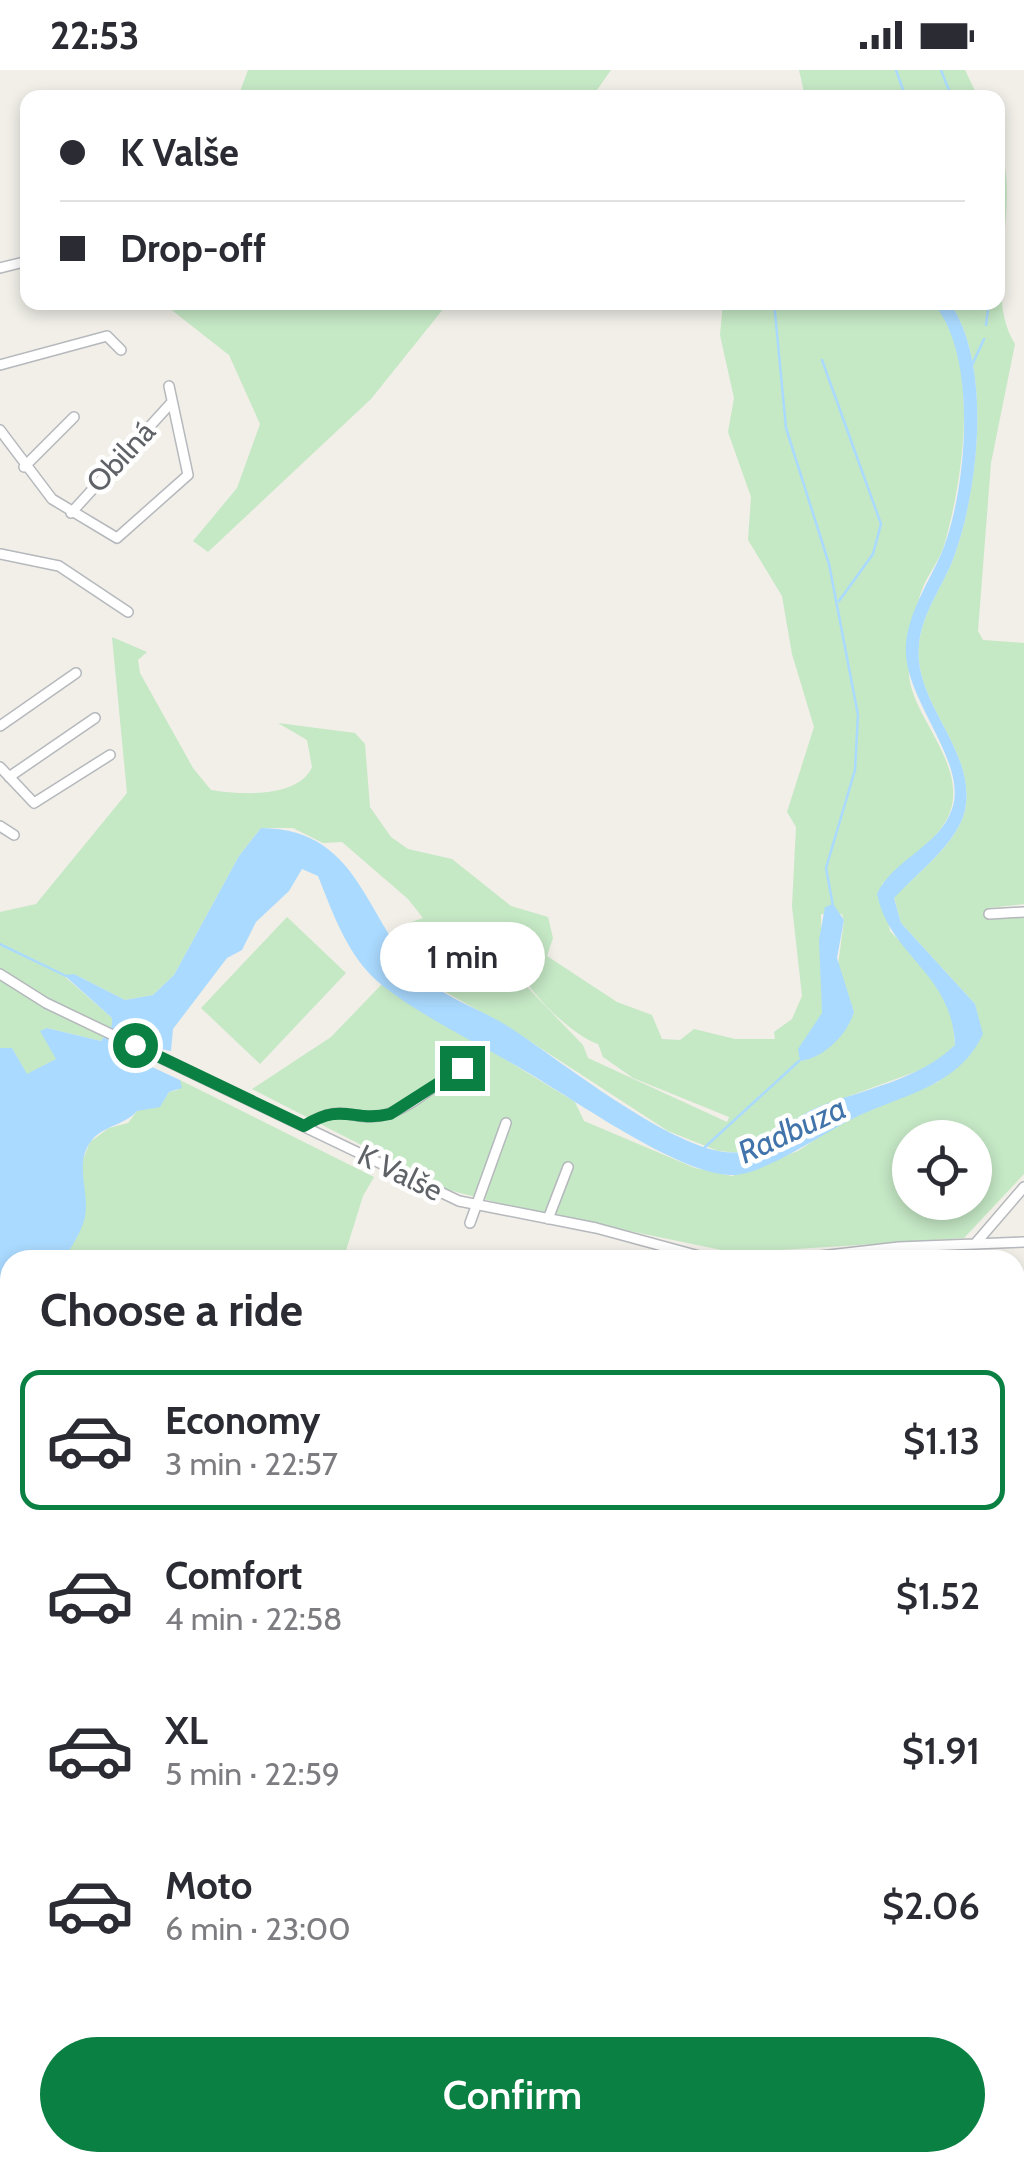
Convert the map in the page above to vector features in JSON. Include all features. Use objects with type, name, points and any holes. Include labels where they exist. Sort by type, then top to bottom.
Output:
[{"type":"street","points":[[0,364],[108,336],[121,350]]},
{"type":"street","points":[[0,430],[24,467],[70,512],[117,538],[188,475],[169,386]]},
{"type":"street","name":"Obilná","points":[[70,512],[172,402]]},
{"type":"street","points":[[24,467],[74,417]]},
{"type":"street","points":[[0,554],[58,566],[128,612]]},
{"type":"street","points":[[0,726],[76,673]]},
{"type":"street","points":[[9,777],[95,718]]},
{"type":"street","points":[[0,767],[34,803],[110,755]]},
{"type":"street","points":[[0,826],[14,835]]},
{"type":"street","points":[[989,914],[1024,912]]},
{"type":"street","name":"K Valše","points":[[0,974],[104,1031],[474,1204],[674,1250]]},
{"type":"street","points":[[304,1126],[332,1111],[376,1117],[390,1114],[462,1068]]},
{"type":"street","points":[[470,1223],[506,1123]]},
{"type":"street","points":[[548,1219],[568,1167]]},
{"type":"street","points":[[976,1244],[1024,1186]]},
{"type":"street","points":[[904,1250],[1024,1242]]},
{"type":"green space","points":[[248,70],[611,70],[597,90],[241,90]]},
{"type":"green space","points":[[799,70],[965,70],[975,90],[803,90]]},
{"type":"green space","points":[[1005,165],[1006,218],[1005,232]]},
{"type":"green space","points":[[172,310],[442,310],[371,399],[208,552],[193,541],[237,488],[260,424],[229,355]]},
{"type":"green space","points":[[722,310],[938,310],[958,355],[964,420],[957,488],[944,546],[917,606],[909,670],[916,701],[949,769],[952,805],[933,839],[882,884],[890,931],[918,960],[951,1008],[955,1045],[934,1065],[811,1110],[742,1153],[718,1151],[668,1131],[508,1027],[431,984],[403,953],[403,931],[409,923],[423,918],[408,899],[342,842],[323,843],[293,828],[261,828],[239,856],[174,975],[153,995],[125,1000],[74,974],[64,976],[112,1018],[112,1025],[101,1041],[47,1028],[56,1059],[27,1075],[12,1048],[0,1048],[0,912],[36,904],[127,793],[112,637],[147,652],[138,660],[140,673],[193,768],[211,790],[267,792],[305,777],[312,767],[307,740],[278,723],[355,733],[365,744],[370,807],[391,837],[408,849],[452,859],[511,906],[548,917],[553,938],[547,956],[617,1002],[652,1015],[662,1039],[680,1040],[694,1029],[735,1039],[775,1039],[774,1032],[792,1019],[802,996],[792,906],[796,827],[787,812],[814,727],[792,654],[782,596],[748,540],[751,497],[728,432],[734,398],[720,335]],"holes":[[[821,914],[842,914],[838,965],[854,1012],[833,1043],[818,1055],[800,1061],[822,1013]],[[516,958],[519,969],[549,1009],[575,1032],[598,1044],[603,1057],[633,1078],[729,1117],[727,1122],[588,1058],[583,1045],[505,964]]]},
{"type":"green space","points":[[954,310],[1004,310],[1015,344],[991,463],[978,631],[983,640],[1024,643],[1024,904],[988,908],[1024,909],[1024,1174],[992,1208],[992,1120],[892,1120],[892,1220],[981,1220],[964,1238],[721,1250],[518,1208],[449,1190],[252,1089],[331,1037],[382,984],[575,1102],[584,1121],[695,1168],[732,1176],[798,1151],[840,1123],[938,1082],[982,1034],[975,1004],[901,923],[894,897],[946,846],[965,810],[962,767],[925,687],[919,645],[924,621],[955,554],[970,494],[977,426],[972,358]]},
{"type":"green space","points":[[287,917],[346,973],[260,1064],[201,1008]]},
{"type":"green space","points":[[180,1080],[374,1177],[363,1196],[346,1250],[68,1250],[84,1220],[82,1162],[90,1142],[109,1128],[128,1123],[137,1111],[161,1105],[169,1092],[178,1090]]},
{"type":"water","name":"Radbuza","points":[[938,310],[954,310],[972,358],[976,391],[975,461],[963,526],[951,565],[924,621],[919,645],[925,687],[962,767],[965,810],[945,846],[894,898],[901,923],[975,1004],[983,1034],[962,1064],[934,1084],[852,1119],[761,1168],[730,1175],[708,1171],[655,1149],[383,986],[351,949],[318,876],[302,869],[289,891],[256,922],[242,950],[227,958],[173,1029],[171,1051],[157,1048],[152,1067],[180,1080],[182,1088],[169,1092],[160,1107],[137,1111],[103,1131],[86,1149],[85,1217],[69,1250],[0,1250],[0,1048],[12,1048],[27,1074],[56,1059],[40,1031],[47,1028],[101,1041],[112,1025],[112,1018],[64,975],[74,974],[125,1000],[153,995],[174,975],[239,856],[261,828],[296,833],[323,845],[344,864],[408,961],[430,983],[509,1027],[589,1083],[687,1141],[716,1150],[750,1149],[808,1112],[908,1075],[955,1045],[943,999],[894,934],[877,894],[894,871],[946,822],[955,790],[944,750],[913,686],[906,644],[915,608],[942,552],[958,494],[963,388],[948,326]]},
{"type":"water","points":[[833,904],[844,920],[837,958],[854,1012],[833,1044],[800,1061],[798,1049],[822,1013],[819,940],[825,907]]},
{"type":"waterway","points":[[896,70],[903,90]]},
{"type":"waterway","points":[[941,70],[949,90]]},
{"type":"waterway","points":[[775,310],[786,428],[829,564],[858,715],[855,770],[826,868],[833,906]]},
{"type":"waterway","points":[[986,325],[988,310]]},
{"type":"waterway","points":[[972,365],[984,339]]},
{"type":"waterway","points":[[822,360],[881,524],[873,554],[839,601]]},
{"type":"waterway","points":[[0,944],[66,976]]},
{"type":"waterway","name":"Radbuza","points":[[705,1147],[799,1061]]},
{"type":"route","points":[[135,1045],[304,1126],[332,1111],[376,1117],[390,1114],[462,1068]]}]
